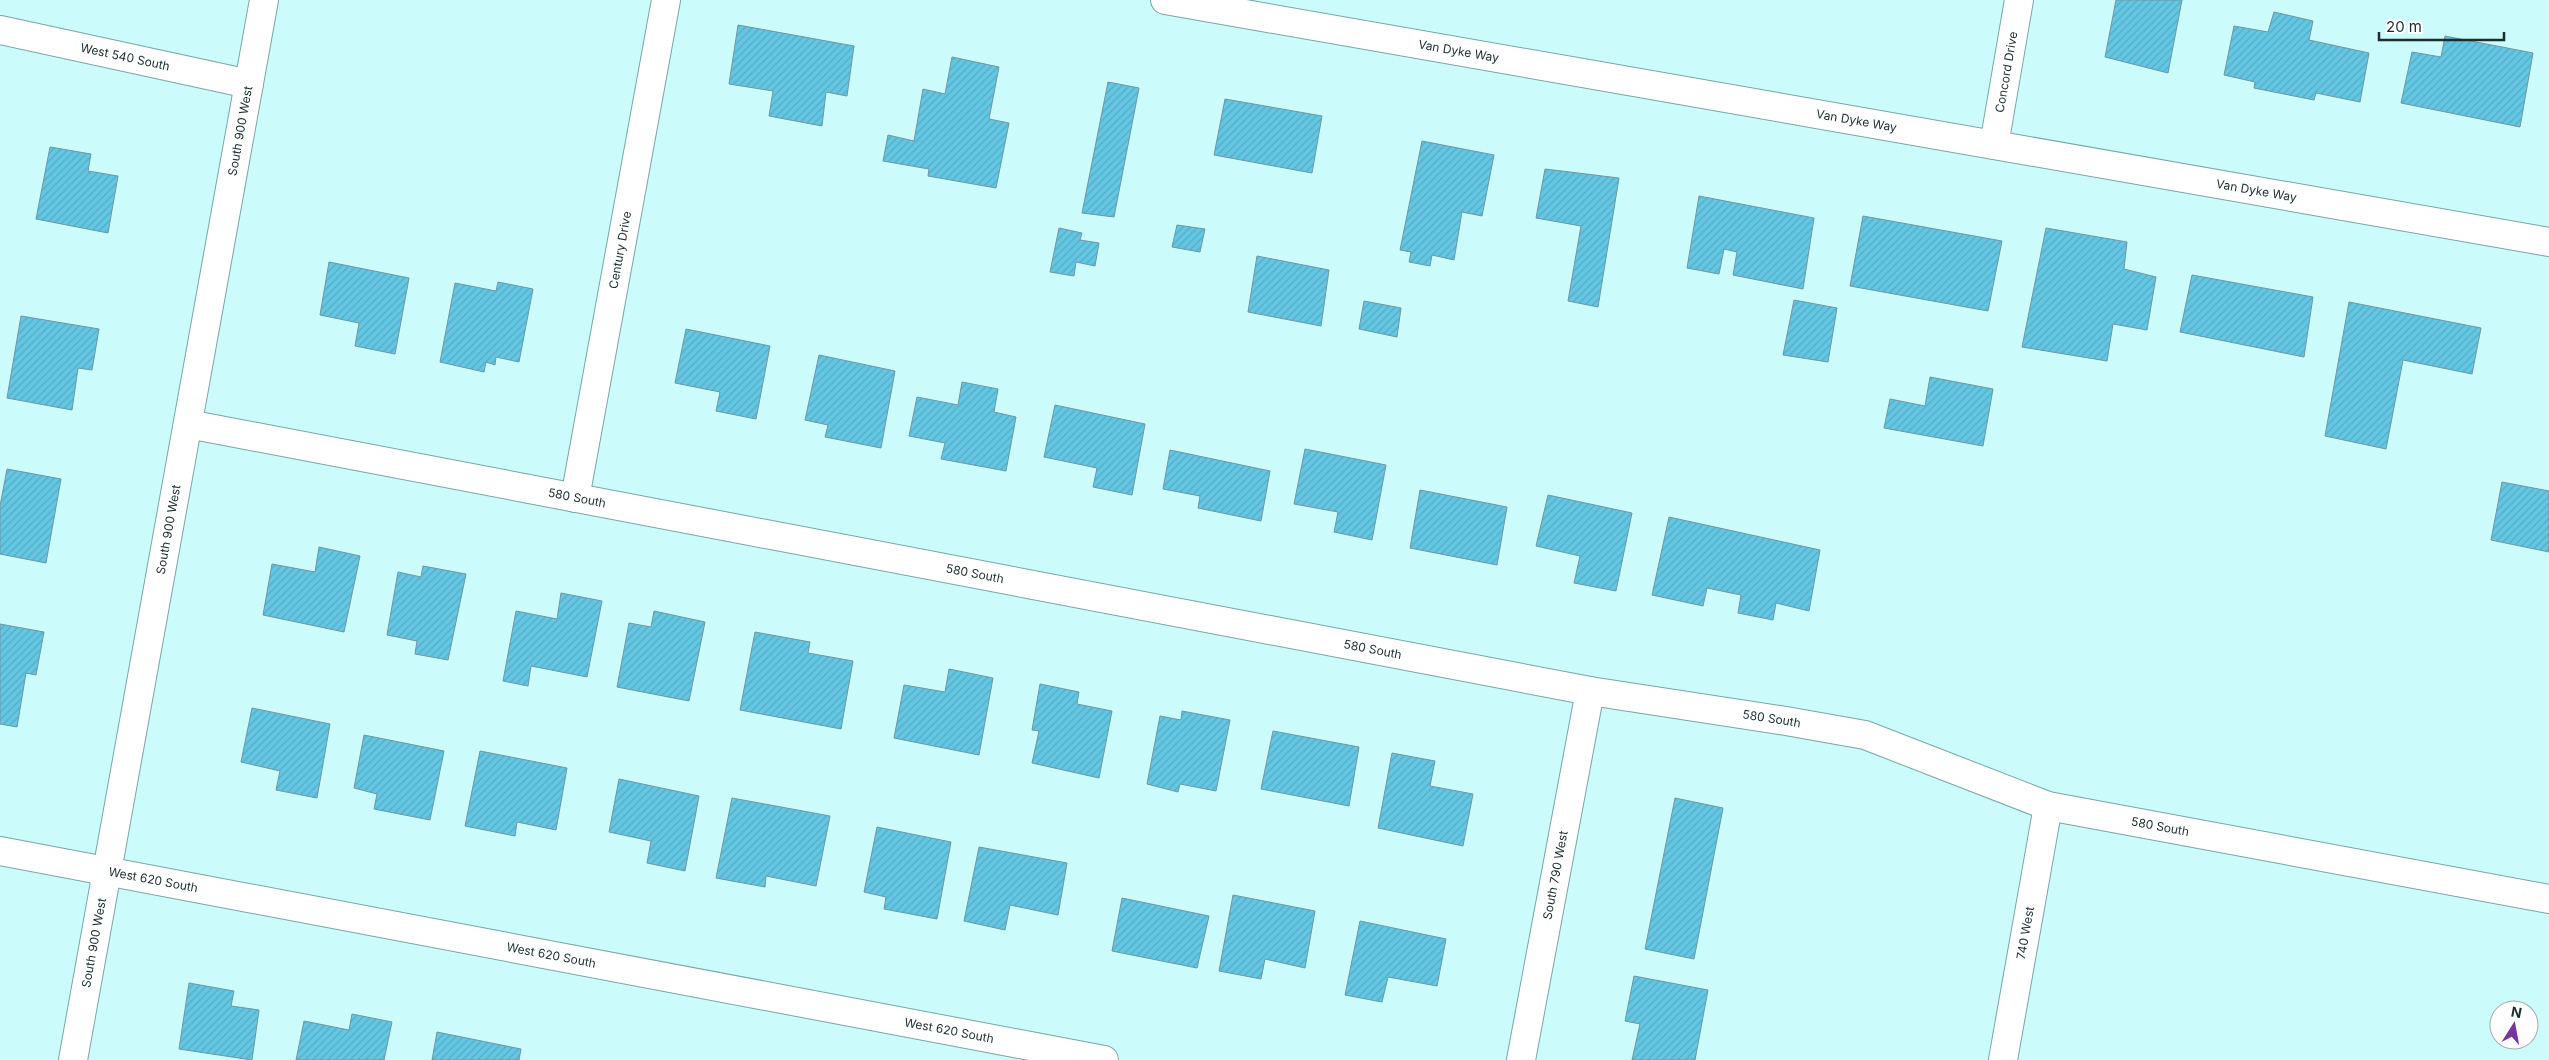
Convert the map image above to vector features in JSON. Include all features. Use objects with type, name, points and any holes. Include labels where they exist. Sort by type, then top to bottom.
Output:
[{"type":"street","name":"South 900 West","points":[[73,1060],[264,0]]},
{"type":"street","name":"Century Drive","points":[[575,498],[666,0]]},
{"type":"street","name":"Van Dyke Way","points":[[1165,0],[2549,242]]},
{"type":"street","name":"Concord Drive","points":[[1994,145],[2020,0]]},
{"type":"street","name":"West 540 South","points":[[0,30],[249,84]]},
{"type":"street","name":"580 South","points":[[188,424],[1590,691],[1865,735],[2048,806],[2549,899]]},
{"type":"street","name":"South 790 West","points":[[1521,1060],[1590,691]]},
{"type":"street","name":"740 West","points":[[2003,1060],[2048,806]]},
{"type":"street","name":"West 620 South","points":[[0,851],[1104,1060]]},
{"type":"building","points":[[2116,0],[2182,0],[2168,73],[2105,57]]},
{"type":"building","points":[[2274,12],[2313,21],[2309,40],[2369,53],[2360,102],[2316,93],[2314,100],[2254,88],[2255,82],[2224,75],[2234,26],[2268,32]]},
{"type":"building","points":[[738,25],[854,46],[847,96],[826,92],[822,126],[769,116],[773,91],[729,84]]},
{"type":"building","points":[[2445,36],[2533,53],[2520,127],[2401,103],[2412,52],[2441,57]]},
{"type":"building","points":[[952,57],[999,67],[989,119],[1009,123],[996,188],[928,176],[929,169],[883,161],[888,135],[914,141],[923,89],[945,94]]},
{"type":"building","points":[[1108,82],[1139,88],[1114,217],[1082,213]]},
{"type":"building","points":[[1225,99],[1322,116],[1312,173],[1214,155]]},
{"type":"building","points":[[1422,141],[1494,155],[1482,216],[1462,212],[1454,260],[1432,255],[1430,266],[1409,262],[1411,252],[1400,250]]},
{"type":"building","points":[[50,147],[91,154],[88,171],[118,176],[108,233],[36,219]]},
{"type":"building","points":[[1545,169],[1619,178],[1598,307],[1568,301],[1581,226],[1536,218]]},
{"type":"building","points":[[1699,196],[1814,218],[1803,289],[1733,275],[1737,252],[1724,249],[1719,274],[1687,268]]},
{"type":"building","points":[[1863,216],[2002,241],[1988,311],[1850,286]]},
{"type":"building","points":[[1177,225],[1205,229],[1200,252],[1172,247]]},
{"type":"building","points":[[1059,228],[1082,233],[1080,240],[1099,243],[1095,266],[1076,262],[1074,276],[1050,272]]},
{"type":"building","points":[[2046,228],[2127,242],[2124,269],[2156,277],[2147,330],[2113,324],[2107,361],[2022,347]]},
{"type":"building","points":[[1257,256],[1329,270],[1321,326],[1248,312]]},
{"type":"building","points":[[329,262],[409,278],[395,354],[355,346],[359,323],[320,315]]},
{"type":"building","points":[[2192,275],[2313,297],[2304,357],[2180,332]]},
{"type":"building","points":[[498,282],[533,289],[519,362],[496,357],[495,365],[486,362],[484,372],[440,362],[455,283],[496,291]]},
{"type":"building","points":[[1794,300],[1837,308],[1828,362],[1783,355]]},
{"type":"building","points":[[1364,301],[1401,308],[1397,337],[1359,329]]},
{"type":"building","points":[[2349,302],[2481,328],[2472,374],[2403,360],[2386,449],[2325,436]]},
{"type":"building","points":[[21,316],[99,329],[92,370],[78,368],[72,410],[7,398]]},
{"type":"building","points":[[686,329],[770,346],[756,419],[716,411],[720,392],[675,383]]},
{"type":"building","points":[[819,355],[895,371],[881,448],[825,437],[828,425],[805,420]]},
{"type":"building","points":[[1930,377],[1993,389],[1983,446],[1884,428],[1890,399],[1925,406]]},
{"type":"building","points":[[962,382],[998,389],[994,412],[1016,417],[1006,471],[941,459],[945,443],[909,436],[917,397],[958,405]]},
{"type":"building","points":[[1055,405],[1145,424],[1132,495],[1093,487],[1097,468],[1044,457]]},
{"type":"building","points":[[1305,449],[1386,465],[1372,540],[1334,532],[1338,512],[1294,504]]},
{"type":"building","points":[[1170,450],[1270,471],[1261,521],[1198,508],[1200,496],[1163,489]]},
{"type":"building","points":[[7,469],[61,479],[46,563],[0,554],[0,506]]},
{"type":"building","points":[[2502,482],[2549,491],[2549,552],[2491,540]]},
{"type":"building","points":[[1420,490],[1507,507],[1497,565],[1410,548]]},
{"type":"building","points":[[1548,495],[1632,513],[1616,591],[1574,583],[1580,556],[1536,546]]},
{"type":"building","points":[[1669,517],[1820,550],[1809,611],[1776,603],[1773,620],[1738,613],[1741,595],[1707,588],[1703,606],[1652,595]]},
{"type":"building","points":[[319,547],[360,556],[344,632],[263,615],[272,564],[315,572]]},
{"type":"building","points":[[423,566],[466,574],[448,660],[415,654],[417,641],[387,635],[398,572],[421,577]]},
{"type":"building","points":[[561,593],[602,601],[587,677],[531,666],[528,686],[503,681],[516,611],[557,619]]},
{"type":"building","points":[[654,611],[705,622],[689,701],[617,687],[629,623],[651,627]]},
{"type":"building","points":[[0,624],[44,632],[36,675],[26,673],[17,727],[0,724]]},
{"type":"building","points":[[755,632],[810,642],[808,653],[853,661],[841,729],[740,710]]},
{"type":"building","points":[[949,669],[993,678],[979,755],[894,738],[904,685],[945,692]]},
{"type":"building","points":[[1040,684],[1079,692],[1077,704],[1112,711],[1099,778],[1032,763],[1039,731],[1032,730]]},
{"type":"building","points":[[252,708],[330,724],[317,798],[276,790],[280,771],[241,762]]},
{"type":"building","points":[[1182,711],[1230,720],[1216,791],[1180,784],[1178,792],[1147,784],[1160,716],[1181,720]]},
{"type":"building","points":[[1273,731],[1359,747],[1349,806],[1261,789]]},
{"type":"building","points":[[364,735],[444,751],[430,820],[374,809],[377,794],[354,788]]},
{"type":"building","points":[[480,751],[567,768],[556,830],[517,822],[515,836],[465,826]]},
{"type":"building","points":[[1392,753],[1435,761],[1430,786],[1473,794],[1463,846],[1378,828]]},
{"type":"building","points":[[619,779],[699,796],[685,871],[647,863],[651,841],[609,832]]},
{"type":"building","points":[[732,798],[830,816],[816,886],[766,876],[765,887],[716,878]]},
{"type":"building","points":[[1675,798],[1723,808],[1694,959],[1645,949]]},
{"type":"building","points":[[877,827],[951,842],[937,919],[884,909],[886,897],[864,892]]},
{"type":"building","points":[[979,847],[1067,863],[1058,915],[1010,905],[1005,930],[964,921]]},
{"type":"building","points":[[1233,895],[1315,911],[1305,968],[1265,959],[1261,979],[1219,971]]},
{"type":"building","points":[[1122,898],[1209,916],[1197,968],[1112,951]]},
{"type":"building","points":[[1360,921],[1446,939],[1437,986],[1388,977],[1382,1002],[1345,995]]},
{"type":"building","points":[[1634,976],[1708,990],[1695,1060],[1632,1060],[1640,1024],[1625,1021]]},
{"type":"building","points":[[189,983],[234,991],[231,1006],[259,1010],[252,1060],[179,1049]]},
{"type":"building","points":[[352,1014],[392,1022],[384,1060],[296,1060],[304,1021],[349,1030]]},
{"type":"building","points":[[437,1032],[521,1049],[519,1060],[432,1060]]}]
